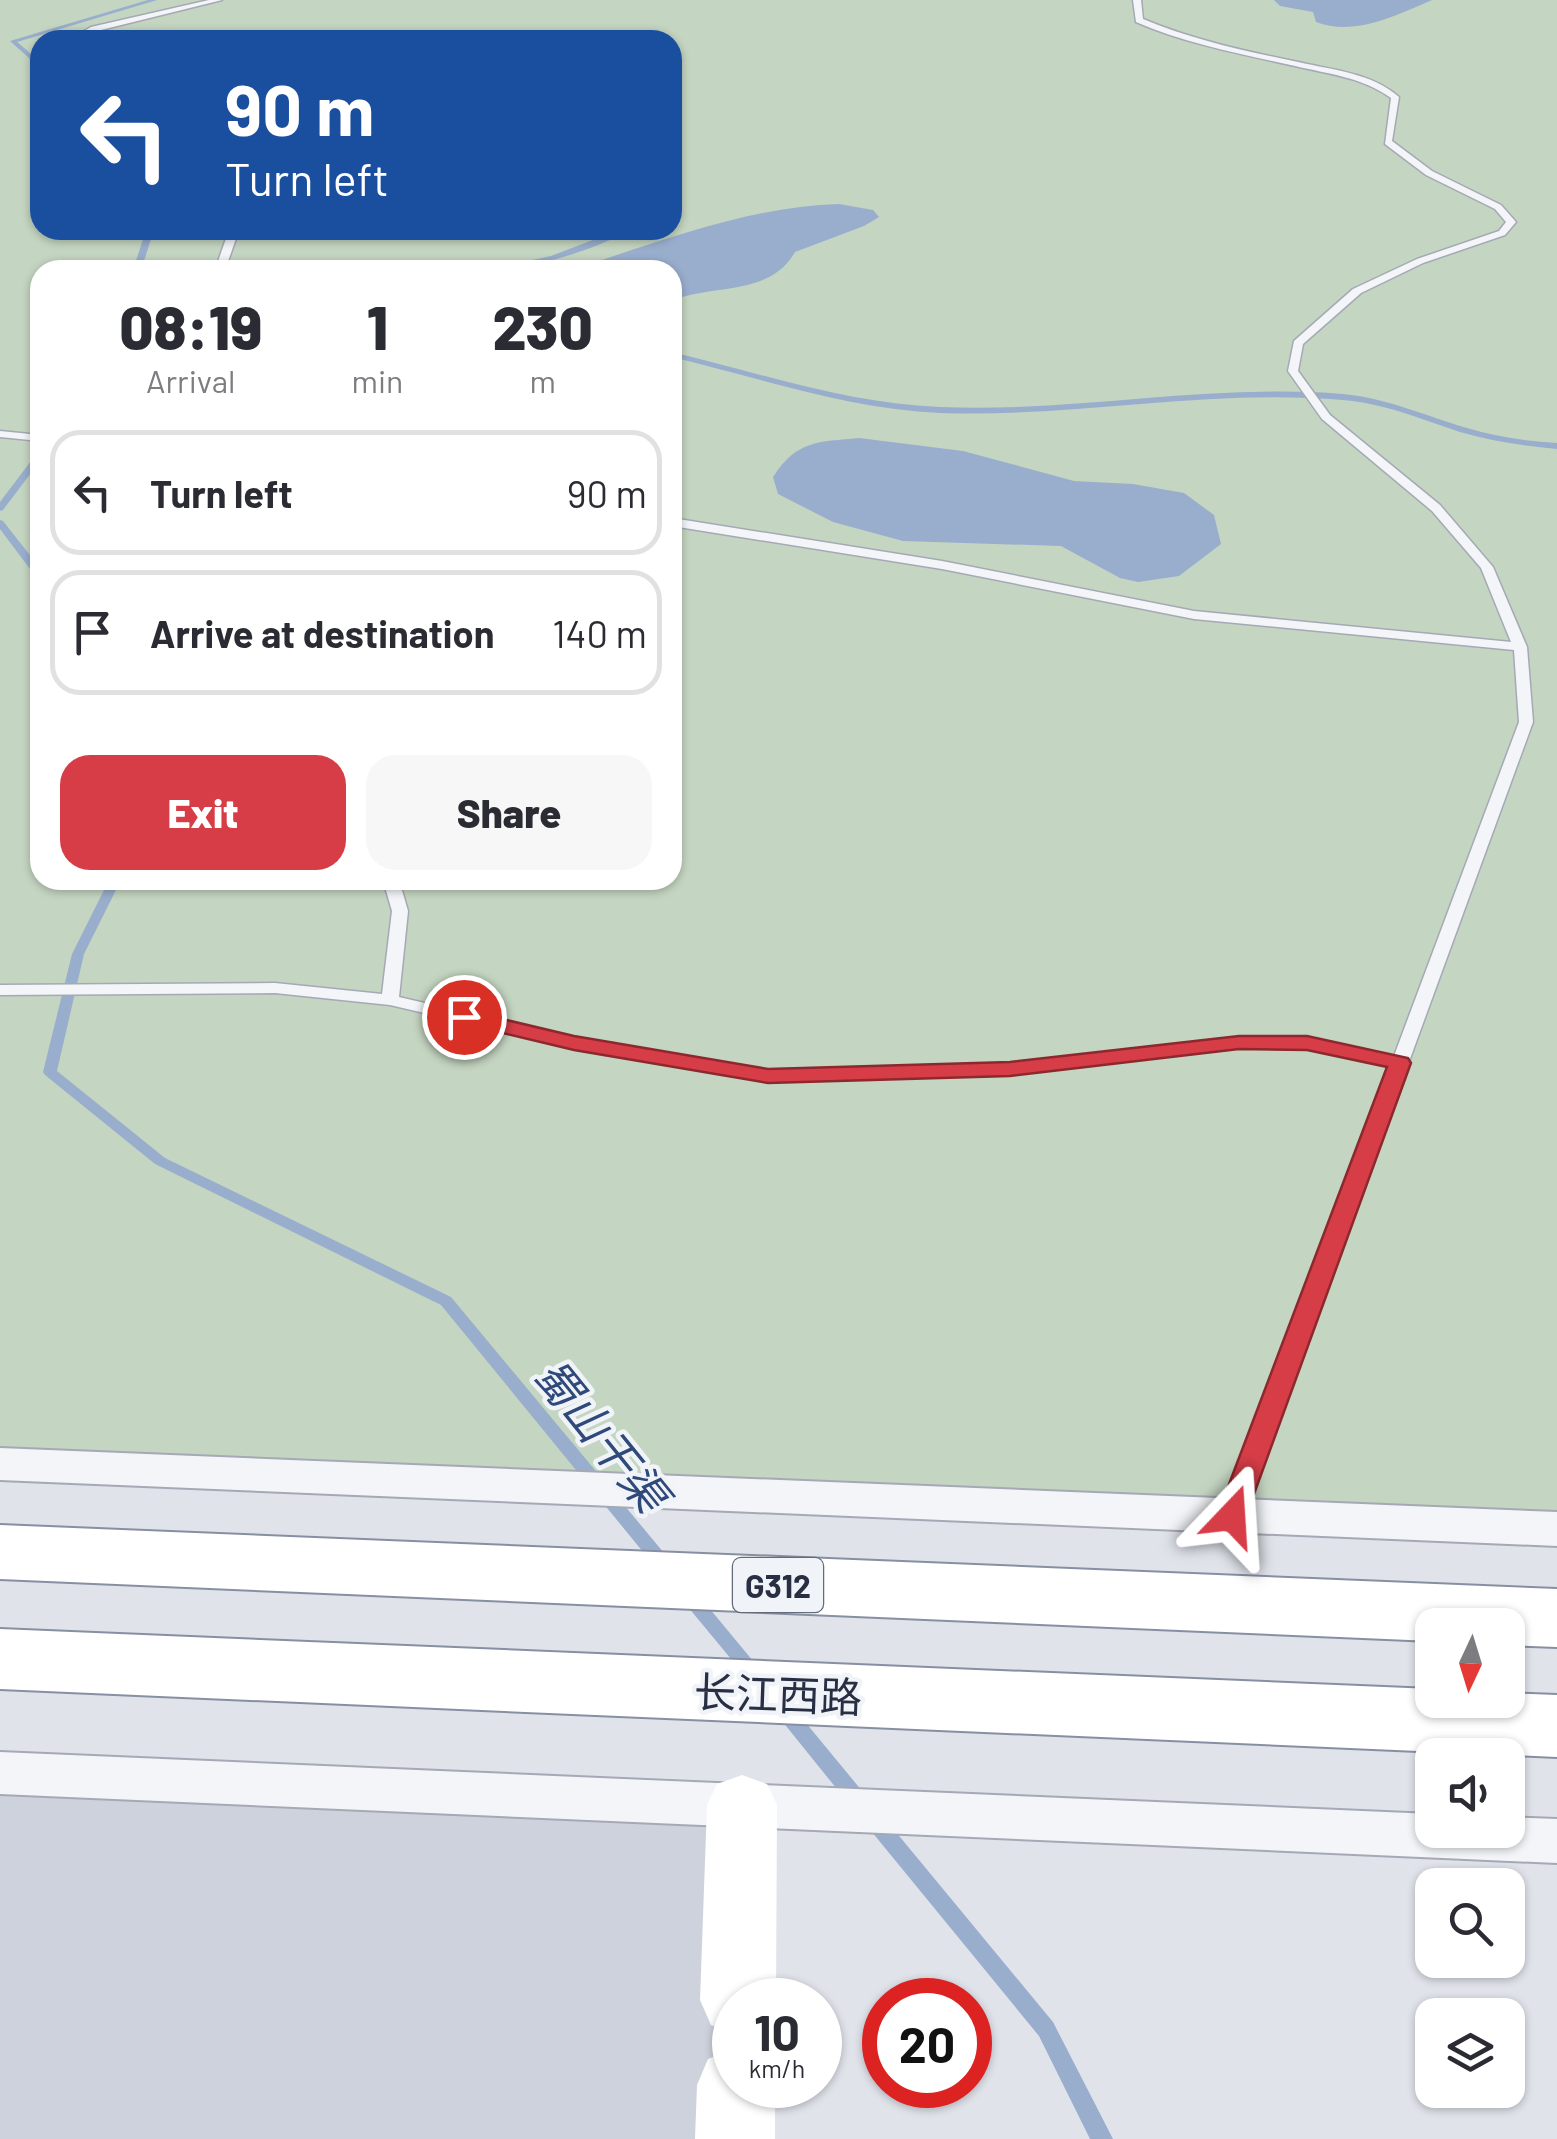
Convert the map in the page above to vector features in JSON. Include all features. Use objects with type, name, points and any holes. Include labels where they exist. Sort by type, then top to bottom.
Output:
[{"type":"highway","name":"G312","points":[[0,1552],[1557,1618]]},
{"type":"highway","name":"长江西路","points":[[0,1659],[1557,1726]]},
{"type":"main road","points":[[738,1978],[742,1805]]},
{"type":"main road","points":[[735,2139],[736,2108]]},
{"type":"street","points":[[0,1464],[1557,1529]]},
{"type":"street","points":[[0,1773],[1557,1842]]},
{"type":"lane","points":[[92,30],[218,0]]},
{"type":"lane","points":[[1137,0],[1140,20],[1190,40],[1346,75],[1383,88],[1395,97],[1388,142],[1409,160],[1498,207],[1510,219],[1510,226],[1502,233],[1420,261],[1356,291],[1298,343],[1293,371],[1326,417],[1436,508],[1487,568],[1520,647],[1526,722],[1232,1516]]},
{"type":"lane","points":[[0,434],[30,437]]},
{"type":"lane","points":[[682,524],[942,565],[1194,615],[1520,647]]},
{"type":"lane","points":[[390,1000],[400,911],[394,890]]},
{"type":"lane","points":[[0,990],[275,988],[390,1000],[574,1043],[768,1076],[1010,1069],[1239,1042],[1307,1043],[1400,1063]]},
{"type":"shaded area","points":[[0,1773],[742,1805],[738,1978],[712,1978],[712,2108],[736,2108],[735,2139],[0,2139]]},
{"type":"green space","points":[[0,0],[1557,0],[1557,1529],[0,1464]]},
{"type":"water","points":[[1274,0],[1432,0],[1375,22],[1345,27],[1316,22],[1313,12],[1280,6]]},
{"type":"water","points":[[839,204],[873,210],[879,217],[795,252],[784,266],[757,282],[682,297],[682,260],[601,260],[663,240],[682,240],[682,234],[736,219]]},
{"type":"water","points":[[859,438],[963,451],[1074,481],[1133,484],[1184,493],[1214,515],[1221,544],[1179,576],[1138,582],[1120,578],[1061,546],[903,541],[833,522],[778,494],[773,477],[800,449],[820,442]]},
{"type":"waterway","name":"蜀山干渠","points":[[51,30],[154,0]]},
{"type":"waterway","name":"蜀山干渠","points":[[30,36],[13,41],[30,55]]},
{"type":"waterway","name":"蜀山干渠","points":[[140,260],[147,240]]},
{"type":"waterway","points":[[542,260],[600,240]]},
{"type":"waterway","points":[[682,356],[841,396],[909,408],[990,410],[1242,395],[1343,397],[1390,406],[1467,431],[1557,446]]},
{"type":"waterway","name":"蜀山干渠","points":[[0,508],[30,468]]},
{"type":"waterway","name":"蜀山干渠","points":[[0,523],[30,562]]},
{"type":"waterway","name":"蜀山干渠","points":[[110,890],[78,954],[50,1072],[160,1161],[446,1301],[663,1564]]},
{"type":"waterway","name":"蜀山干渠","points":[[689,1596],[752,1672]]},
{"type":"waterway","name":"蜀山干渠","points":[[785,1711],[860,1803]]},
{"type":"waterway","name":"蜀山干渠","points":[[874,1820],[1046,2029],[1102,2139]]},
{"type":"route","points":[[464,1017],[574,1043],[768,1076],[1010,1069],[1239,1042],[1307,1043],[1400,1063],[1232,1516]]}]
